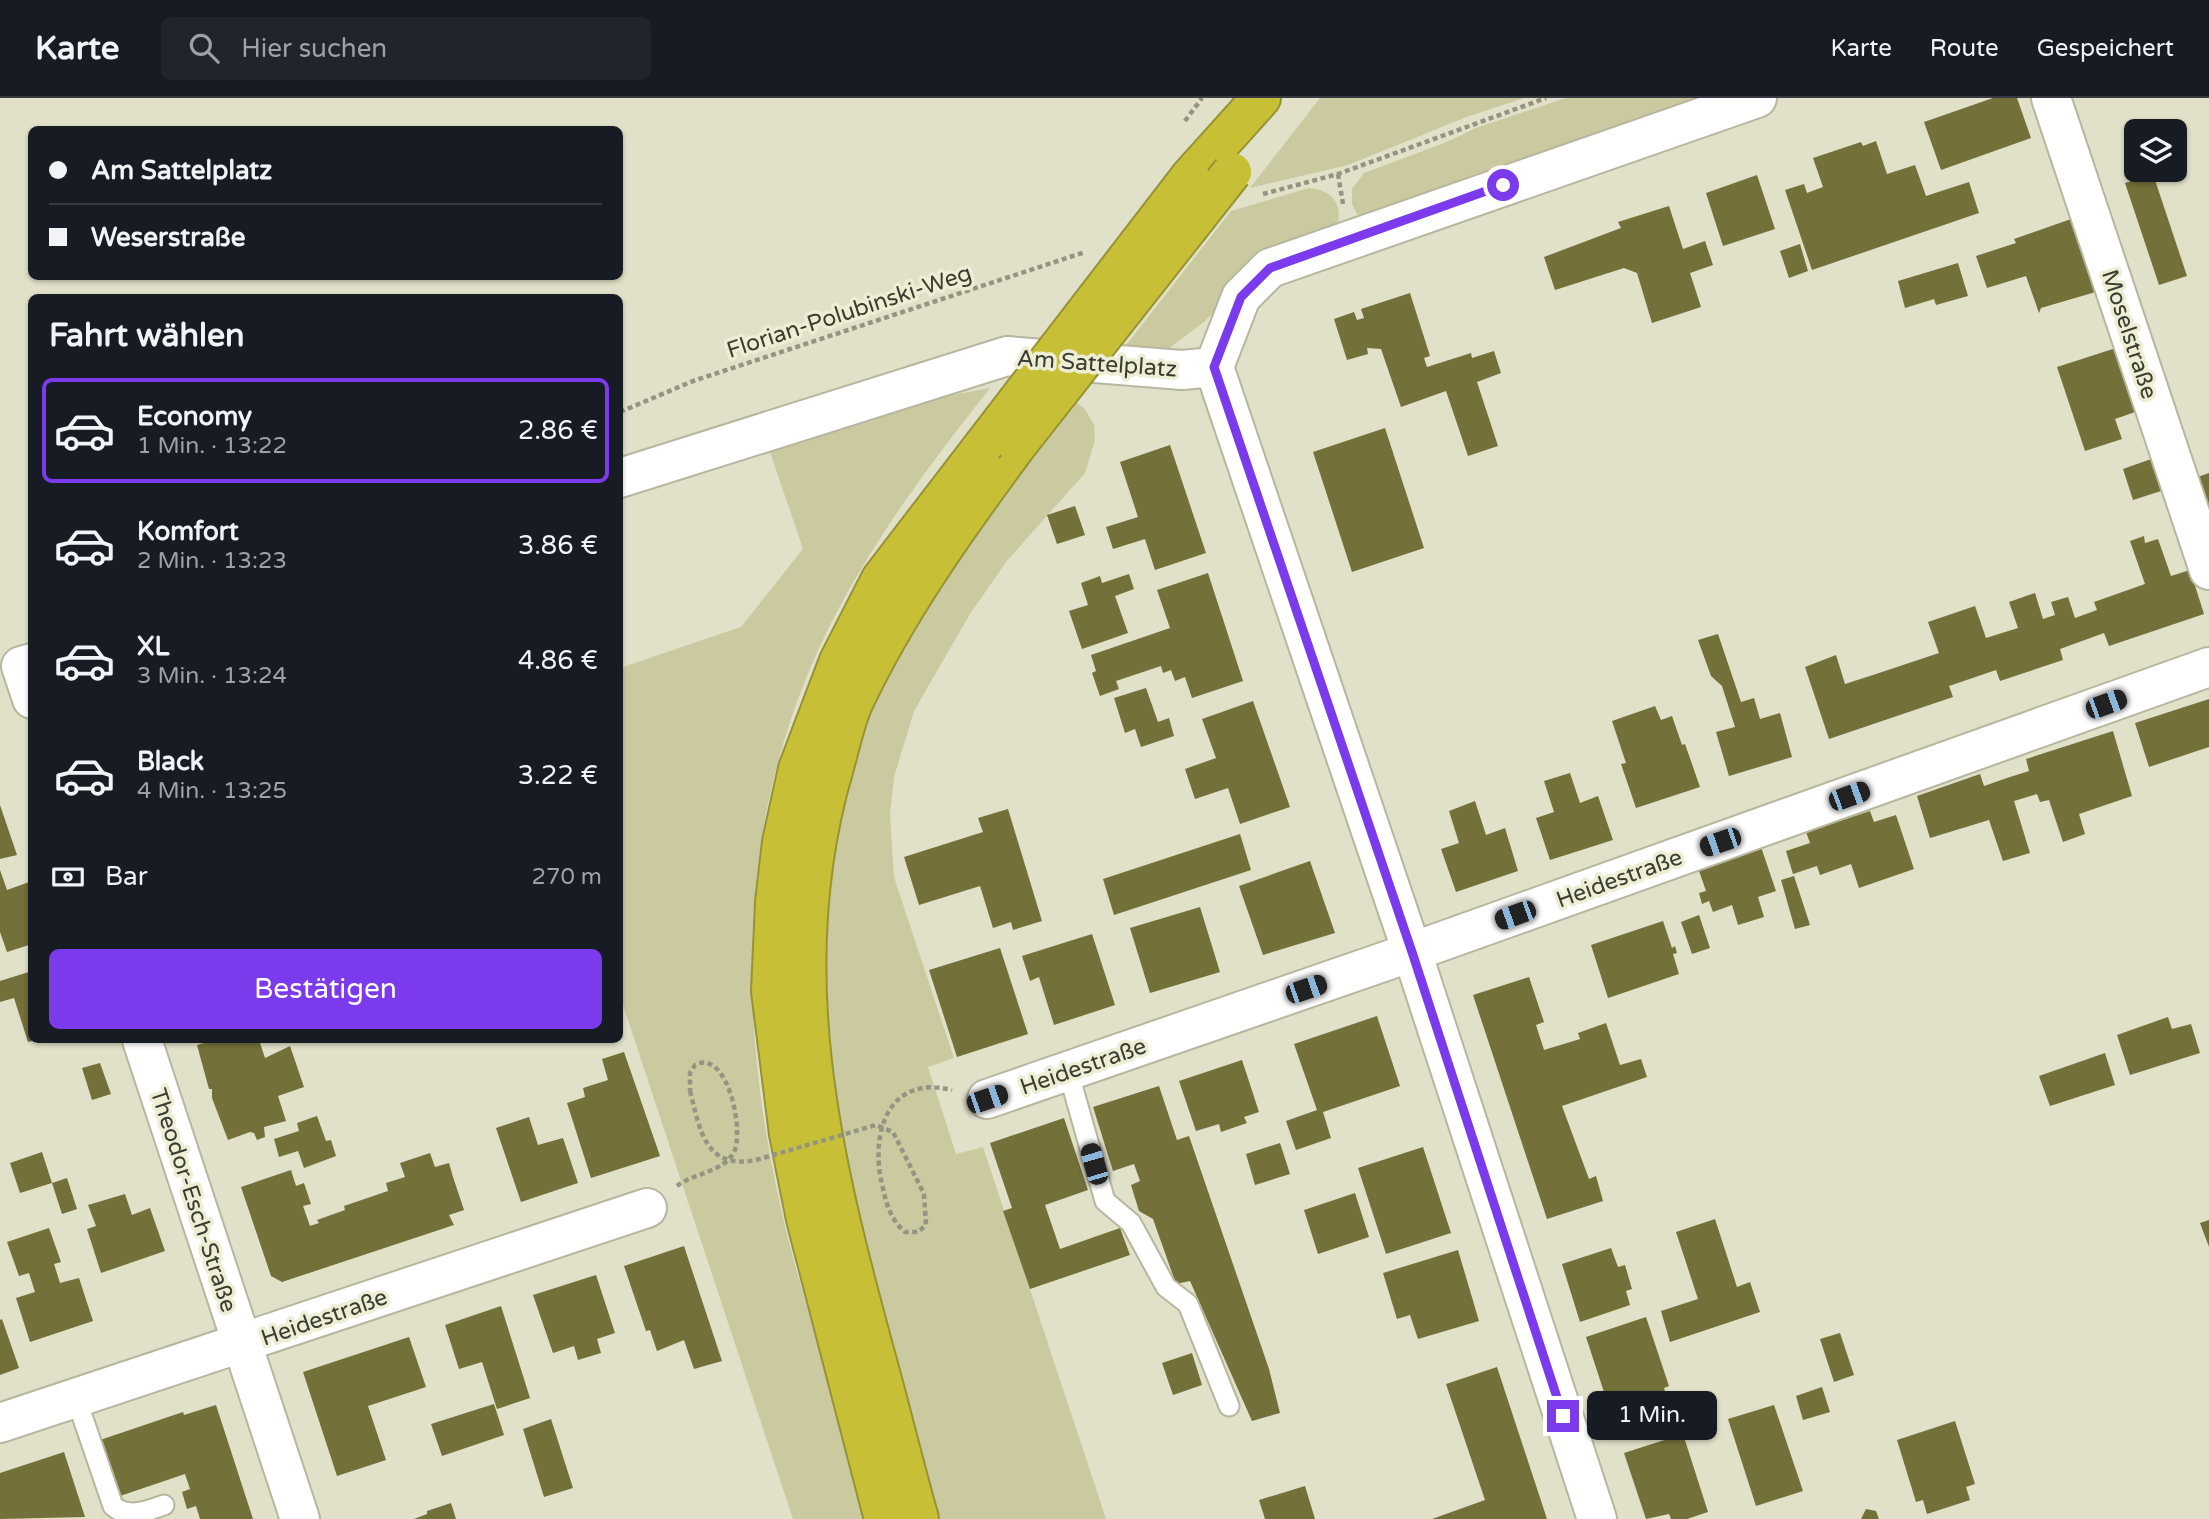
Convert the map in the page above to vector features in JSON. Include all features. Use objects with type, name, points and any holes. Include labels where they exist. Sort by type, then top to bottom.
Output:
[{"type":"highway","points":[[1190,177],[1233,98]]},
{"type":"highway","points":[[919,1519],[840,1228],[821,1142],[811,1055],[805,959],[809,884],[821,811],[853,703],[912,596],[970,508],[1000,445],[1190,177],[1261,98]]},
{"type":"highway","points":[[884,1519],[806,1219],[789,1134],[771,991],[775,902],[782,842],[798,769],[839,661],[881,579],[1000,445],[1245,184],[1286,98]]},
{"type":"street","points":[[1597,1519],[1412,952],[1214,367],[1241,297],[1270,268],[1757,98]]},
{"type":"street","name":"Moselstraße","points":[[2051,98],[2209,570]]},
{"type":"street","name":"Am Sattelplatz","points":[[623,477],[1007,356],[1182,370],[1214,367]]},
{"type":"street","name":"Heidestraße","points":[[987,1099],[1412,952],[2209,667]]},
{"type":"street","name":"Theodor-Esch-Straße","points":[[143,1043],[300,1519]]},
{"type":"street","name":"Heidestraße","points":[[0,1423],[647,1208]]},
{"type":"lane","points":[[1068,1071],[1105,1201],[1131,1223],[1166,1287],[1188,1304],[1229,1406]]},
{"type":"lane","points":[[76,1398],[113,1506],[123,1514],[134,1516],[164,1505]]},
{"type":"path","points":[[1245,184],[1338,174],[1545,98]]},
{"type":"path","name":"Florian-Polubinski-Weg","points":[[623,411],[693,381],[1092,249]]},
{"type":"path","points":[[647,1208],[686,1179],[718,1168],[734,1153],[738,1130],[736,1109],[723,1075],[715,1067],[700,1062],[690,1073],[690,1091],[701,1132],[713,1153],[723,1159],[744,1163],[876,1125],[893,1132],[924,1194],[928,1214],[926,1225],[918,1232],[905,1232],[891,1215],[879,1173],[878,1138],[886,1112],[908,1094],[934,1086],[987,1099]]},
{"type":"green space","points":[[1320,98],[1524,98],[1469,116],[1348,165],[1250,188]]},
{"type":"green space","points":[[1566,98],[1712,98],[1373,218],[1357,214],[1352,204],[1352,189],[1364,173],[1447,142],[1476,128]]},
{"type":"green space","points":[[1309,188],[1323,191],[1333,198],[1338,209],[1338,223],[1290,240],[1270,253],[1205,321],[1167,350],[1120,353],[1231,211]]},
{"type":"green space","points":[[990,388],[917,484],[883,534],[851,586],[814,660],[786,736],[766,812],[755,890],[752,968],[755,1048],[765,1128],[791,1250],[866,1519],[793,1519],[623,1005],[623,667],[741,627],[803,549],[769,449],[915,402]]},
{"type":"green space","points":[[1077,403],[1085,409],[1094,425],[1095,440],[1085,473],[1006,562],[970,614],[914,711],[894,777],[890,814],[894,877],[954,1058],[928,1067],[956,1154],[983,1147],[1106,1519],[932,1519],[849,1195],[816,950],[845,775],[872,707],[939,576]]},
{"type":"building","points":[[1993,98],[2017,98],[2031,138],[1941,170],[1924,122]]},
{"type":"building","points":[[1876,141],[1887,174],[1915,165],[1926,196],[1969,182],[1979,213],[1812,270],[1785,190],[1804,184],[1807,193],[1823,187],[1813,158],[1861,142],[1863,146]]},
{"type":"building","points":[[1757,175],[1775,229],[1723,246],[1706,193]]},
{"type":"building","points":[[2156,182],[2187,276],[2159,285],[2125,183]]},
{"type":"building","points":[[1669,206],[1683,249],[1705,241],[1713,265],[1690,273],[1701,307],[1652,323],[1637,273],[1624,268],[1555,290],[1544,257],[1621,228],[1618,222]]},
{"type":"building","points":[[2074,218],[2099,291],[2041,308],[2039,313],[2026,276],[1987,288],[1976,256],[2016,243],[2014,239]]},
{"type":"building","points":[[1800,244],[1808,271],[1789,278],[1780,251]]},
{"type":"building","points":[[1958,263],[1968,296],[1936,305],[1934,299],[1905,308],[1898,281]]},
{"type":"building","points":[[1410,293],[1430,356],[1424,358],[1427,367],[1471,353],[1472,358],[1494,351],[1501,373],[1477,382],[1498,446],[1468,456],[1446,391],[1401,407],[1381,349],[1367,348],[1368,354],[1347,360],[1334,319],[1354,312],[1357,320],[1364,318],[1361,309]]},
{"type":"building","points":[[2116,348],[2138,411],[2115,419],[2122,439],[2085,451],[2057,367]]},
{"type":"building","points":[[1385,428],[1424,548],[1352,572],[1313,452]]},
{"type":"building","points":[[1170,445],[1206,553],[1155,570],[1145,539],[1113,549],[1106,527],[1138,517],[1120,462]]},
{"type":"building","points":[[2154,458],[2164,490],[2133,500],[2123,469]]},
{"type":"building","points":[[2209,473],[2209,517],[2195,478]]},
{"type":"building","points":[[1075,506],[1085,535],[1057,544],[1047,515]]},
{"type":"building","points":[[2144,536],[2145,543],[2158,539],[2171,576],[2190,570],[2204,614],[2109,646],[2104,633],[2060,649],[2063,660],[2000,681],[1996,670],[1949,686],[1953,697],[1829,739],[1805,667],[1836,655],[1845,684],[1939,653],[1928,622],[1975,606],[1986,638],[2018,628],[2009,602],[2035,593],[2043,619],[2055,615],[2051,602],[2068,597],[2075,618],[2097,610],[2094,602],[2145,584],[2130,541]]},
{"type":"building","points":[[1208,573],[1243,681],[1192,698],[1185,677],[1175,681],[1171,670],[1163,673],[1161,666],[1116,681],[1119,689],[1100,696],[1092,673],[1096,671],[1091,655],[1170,628],[1157,590]]},
{"type":"building","points":[[1129,574],[1134,589],[1115,596],[1128,633],[1082,649],[1069,611],[1088,605],[1081,583],[1100,576],[1102,583]]},
{"type":"building","points":[[1718,634],[1741,702],[1754,698],[1760,719],[1780,713],[1792,757],[1729,776],[1716,732],[1735,727],[1722,686],[1711,676],[1698,640]]},
{"type":"building","points":[[1146,688],[1158,722],[1169,718],[1174,736],[1141,747],[1135,729],[1125,733],[1114,698]]},
{"type":"building","points":[[2209,699],[2209,747],[2149,767],[2135,723]]},
{"type":"building","points":[[1253,701],[1290,807],[1240,824],[1228,788],[1195,799],[1185,769],[1216,758],[1202,719]]},
{"type":"building","points":[[1655,706],[1661,720],[1672,716],[1700,787],[1636,808],[1621,764],[1626,763],[1612,721]]},
{"type":"building","points":[[2113,731],[2132,796],[2079,814],[2085,834],[2063,842],[2049,800],[2040,802],[2037,794],[2014,801],[2030,853],[2003,861],[1989,820],[1930,838],[1917,796],[1980,774],[1984,786],[2029,771],[2026,759]]},
{"type":"building","points":[[1570,773],[1580,803],[1598,796],[1613,840],[1550,860],[1536,818],[1554,812],[1544,781]]},
{"type":"building","points":[[1475,801],[1486,835],[1505,828],[1518,871],[1456,892],[1441,849],[1459,843],[1449,811]]},
{"type":"building","points":[[0,805],[17,855],[0,859]]},
{"type":"building","points":[[1008,809],[1042,921],[1013,930],[1011,922],[993,928],[980,886],[919,905],[904,857],[983,832],[978,818]]},
{"type":"building","points":[[1870,811],[1874,822],[1896,815],[1914,869],[1859,888],[1851,864],[1820,875],[1817,866],[1793,874],[1786,851],[1810,843],[1806,832]]},
{"type":"building","points":[[1240,834],[1251,870],[1114,915],[1103,879]]},
{"type":"building","points":[[1761,847],[1776,891],[1758,897],[1764,917],[1738,925],[1732,905],[1713,912],[1709,901],[1702,904],[1699,893],[1706,891],[1698,868]]},
{"type":"building","points":[[1310,861],[1335,933],[1263,955],[1239,886]]},
{"type":"building","points":[[0,870],[7,890],[28,882],[28,945],[7,952],[0,932]]},
{"type":"building","points":[[1794,876],[1810,925],[1795,929],[1781,880]]},
{"type":"building","points":[[1200,907],[1220,972],[1150,993],[1130,928]]},
{"type":"building","points":[[1699,915],[1710,948],[1692,954],[1681,922]]},
{"type":"building","points":[[1663,921],[1672,948],[1675,946],[1677,953],[1673,954],[1679,974],[1608,998],[1591,945]]},
{"type":"building","points":[[1092,934],[1115,1005],[1054,1025],[1039,977],[1030,981],[1022,956]]},
{"type":"building","points":[[1000,948],[1028,1034],[957,1057],[929,970]]},
{"type":"building","points":[[28,972],[28,1042],[14,998],[0,1002],[0,981]]},
{"type":"building","points":[[1529,977],[1544,1022],[1536,1025],[1544,1050],[1580,1039],[1578,1033],[1606,1023],[1620,1065],[1641,1059],[1647,1077],[1562,1106],[1589,1179],[1596,1176],[1603,1201],[1547,1219],[1473,995]]},
{"type":"building","points":[[1377,1016],[1400,1086],[1323,1112],[1331,1138],[1296,1150],[1286,1121],[1317,1110],[1294,1044]]},
{"type":"building","points":[[2168,1017],[2172,1029],[2191,1024],[2200,1053],[2130,1075],[2117,1035]]},
{"type":"building","points":[[260,1043],[265,1058],[290,1046],[304,1087],[278,1096],[286,1121],[264,1127],[265,1137],[257,1140],[254,1133],[250,1132],[228,1140],[212,1098],[212,1089],[209,1089],[197,1045]]},
{"type":"building","points":[[624,1052],[660,1156],[591,1178],[567,1103],[585,1097],[583,1088],[608,1080],[602,1059]]},
{"type":"building","points":[[2105,1053],[2115,1085],[2050,1106],[2039,1076]]},
{"type":"building","points":[[1242,1060],[1259,1112],[1244,1117],[1247,1123],[1221,1132],[1219,1124],[1196,1131],[1179,1081]]},
{"type":"building","points":[[100,1063],[111,1094],[92,1100],[82,1068]]},
{"type":"building","points":[[1159,1086],[1177,1140],[1189,1136],[1269,1369],[1280,1413],[1252,1421],[1190,1281],[1176,1284],[1153,1219],[1139,1211],[1131,1185],[1140,1181],[1134,1164],[1113,1171],[1093,1107]]},
{"type":"building","points":[[317,1116],[326,1141],[331,1140],[336,1156],[304,1168],[298,1151],[279,1157],[274,1139],[299,1131],[297,1123]]},
{"type":"building","points":[[529,1117],[538,1145],[563,1138],[578,1183],[521,1202],[496,1128]]},
{"type":"building","points":[[1064,1118],[1088,1190],[1045,1205],[1060,1249],[1120,1228],[1130,1255],[1030,1289],[1003,1211],[1012,1208],[990,1143]]},
{"type":"building","points":[[1280,1143],[1290,1174],[1255,1185],[1246,1154]]},
{"type":"building","points":[[1423,1147],[1451,1233],[1386,1254],[1358,1168]]},
{"type":"building","points":[[42,1152],[52,1183],[20,1193],[10,1163]]},
{"type":"building","points":[[430,1153],[435,1167],[449,1163],[464,1210],[449,1215],[454,1225],[282,1282],[271,1276],[241,1187],[291,1170],[296,1186],[304,1183],[311,1204],[303,1206],[310,1226],[319,1223],[317,1220],[345,1210],[344,1206],[388,1191],[386,1183],[405,1177],[400,1163]]},
{"type":"building","points":[[67,1178],[77,1209],[62,1214],[52,1183]]},
{"type":"building","points":[[1355,1193],[1369,1237],[1318,1254],[1304,1210]]},
{"type":"building","points":[[125,1194],[132,1215],[150,1208],[165,1251],[101,1273],[87,1229],[96,1226],[88,1205]]},
{"type":"building","points":[[1715,1219],[1737,1287],[1750,1282],[1760,1312],[1670,1342],[1661,1311],[1698,1299],[1676,1232]]},
{"type":"building","points":[[2209,1220],[2209,1247],[2200,1223]]},
{"type":"building","points":[[49,1228],[61,1262],[54,1264],[60,1283],[79,1278],[93,1321],[30,1342],[16,1298],[35,1292],[29,1273],[19,1276],[7,1242]]},
{"type":"building","points":[[684,1246],[722,1361],[694,1369],[684,1340],[657,1351],[650,1330],[646,1331],[624,1266]]},
{"type":"building","points":[[1611,1248],[1618,1267],[1625,1265],[1632,1289],[1626,1291],[1630,1305],[1580,1322],[1562,1264]]},
{"type":"building","points":[[1458,1250],[1479,1321],[1418,1339],[1410,1315],[1397,1319],[1383,1273]]},
{"type":"building","points":[[596,1275],[615,1333],[597,1339],[601,1353],[578,1360],[574,1346],[553,1353],[533,1295]]},
{"type":"building","points":[[501,1306],[530,1398],[497,1409],[482,1362],[459,1369],[445,1325]]},
{"type":"building","points":[[1646,1317],[1669,1386],[1664,1388],[1669,1405],[1663,1407],[1667,1422],[1619,1438],[1586,1337]]},
{"type":"building","points":[[2,1319],[19,1368],[0,1375],[0,1320]]},
{"type":"building","points":[[1840,1333],[1854,1375],[1834,1382],[1820,1339]]},
{"type":"building","points":[[409,1337],[426,1387],[368,1406],[386,1460],[337,1476],[303,1372]]},
{"type":"building","points":[[1192,1353],[1202,1385],[1173,1395],[1162,1363]]},
{"type":"building","points":[[1497,1367],[1547,1519],[1432,1519],[1485,1500],[1446,1384]]},
{"type":"building","points":[[1822,1387],[1830,1412],[1803,1420],[1796,1396]]},
{"type":"building","points":[[494,1404],[504,1435],[442,1456],[431,1424]]},
{"type":"building","points":[[216,1405],[253,1519],[200,1519],[196,1506],[187,1509],[182,1492],[190,1489],[185,1474],[120,1496],[100,1440],[183,1412],[184,1415]]},
{"type":"building","points":[[1774,1405],[1803,1491],[1756,1506],[1728,1419]]},
{"type":"building","points":[[551,1419],[573,1488],[544,1497],[523,1429]]},
{"type":"building","points":[[1955,1421],[1975,1484],[1966,1487],[1970,1500],[1927,1514],[1923,1500],[1916,1502],[1897,1440]]},
{"type":"building","points":[[1683,1434],[1708,1512],[1687,1519],[1671,1519],[1669,1514],[1646,1519],[1624,1453]]},
{"type":"building","points":[[64,1452],[85,1517],[0,1519],[0,1473]]},
{"type":"building","points":[[1305,1486],[1315,1519],[1265,1519],[1259,1500]]},
{"type":"building","points":[[451,1503],[456,1519],[414,1519],[427,1514],[427,1511]]},
{"type":"building","points":[[1866,1509],[1876,1511],[1879,1519],[1861,1519]]},
{"type":"route","points":[[1503,185],[1350,237],[1270,268],[1241,297],[1214,367],[1412,952],[1563,1416]]}]
